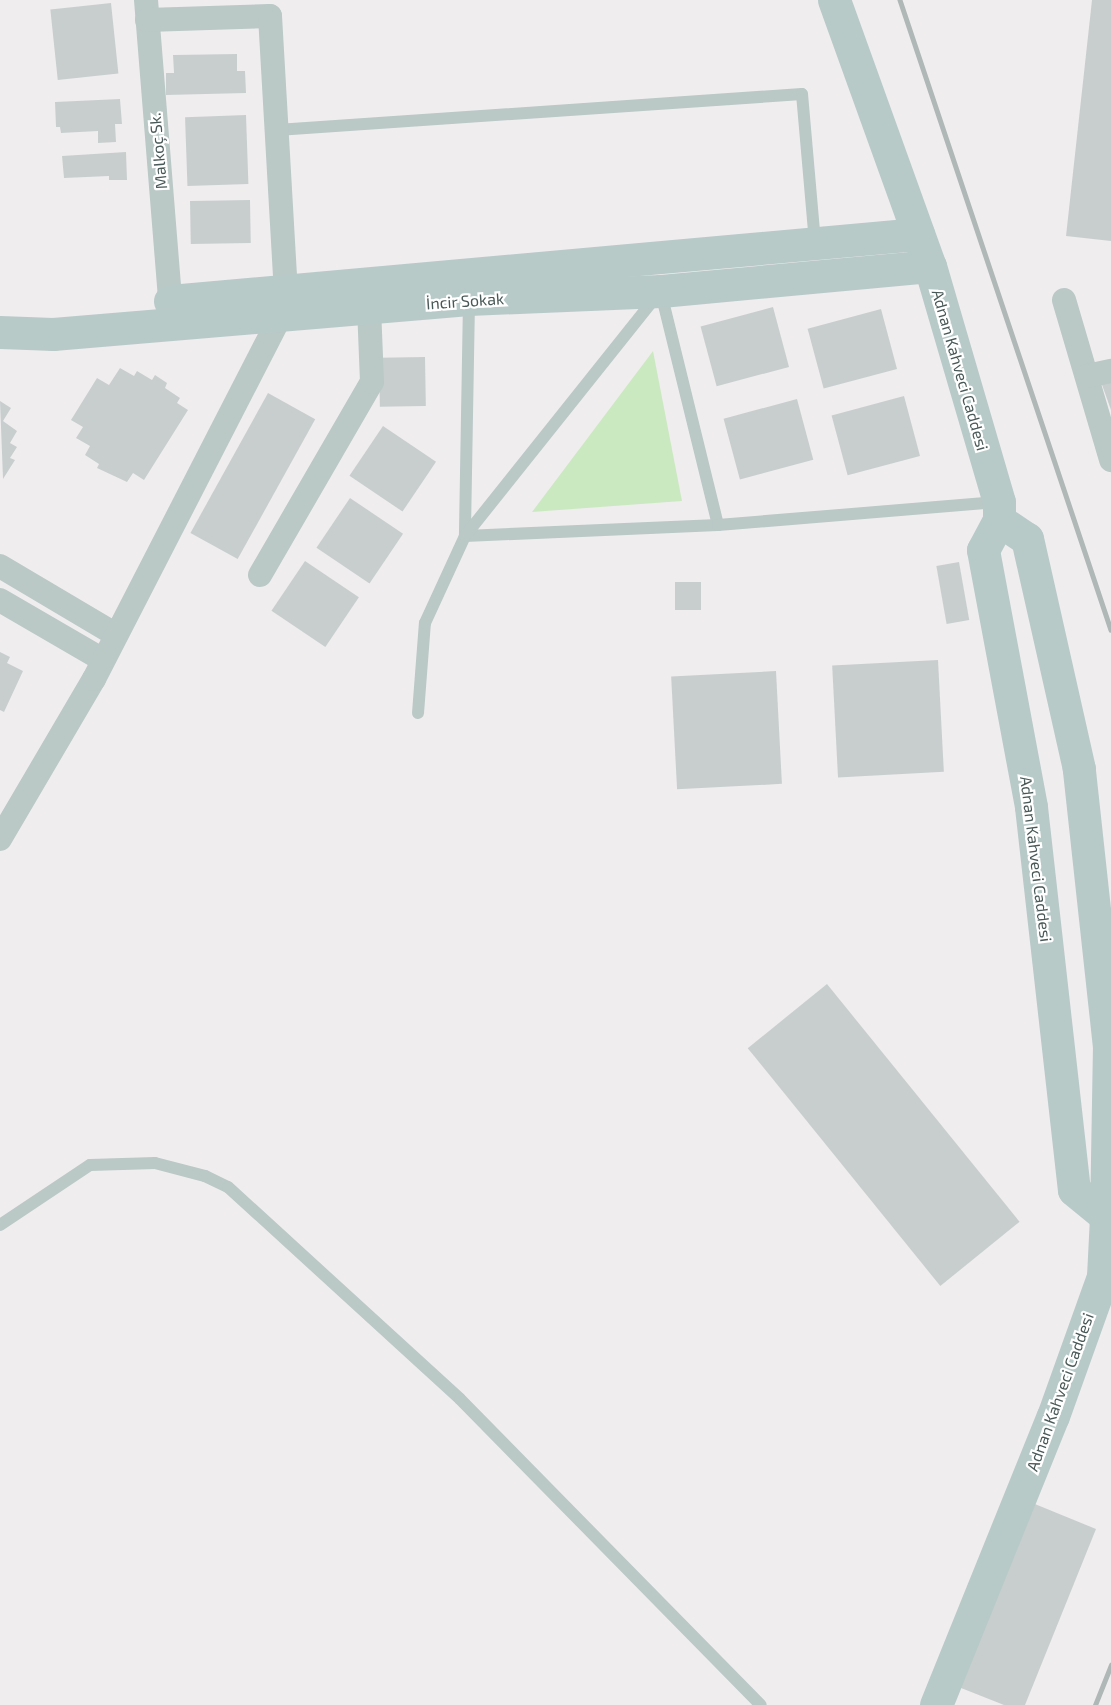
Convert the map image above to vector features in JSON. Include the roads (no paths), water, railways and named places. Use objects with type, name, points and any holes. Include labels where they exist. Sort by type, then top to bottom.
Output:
[{"type":"main road","name":"Adnan Kahveci Caddesi","points":[[834,0],[930,266],[999,511],[983,550],[1031,807],[1074,1190],[1109,1216],[1102,1276],[1053,1416],[936,1705]]},
{"type":"main road","name":"İncir Sokak","points":[[0,332],[53,334],[284,303],[918,234]]},
{"type":"main road","name":"İncir Sokak","points":[[0,318],[34,318],[170,302],[284,303],[369,308],[469,299],[661,291],[930,266]]},
{"type":"main road","points":[[999,511],[1027,539],[1079,769],[1109,1047],[1109,1216]]},
{"type":"street","points":[[0,839],[103,660],[284,303],[270,16],[146,10]]},
{"type":"street","name":"Malkoç Sk.","points":[[146,10],[170,302]]},
{"type":"street","points":[[1064,300],[1111,460]]},
{"type":"street","points":[[261,575],[372,382],[369,308]]},
{"type":"street","points":[[1087,376],[1111,371]]},
{"type":"street","points":[[0,566],[116,635]]},
{"type":"street","points":[[0,600],[103,660]]},
{"type":"lane","points":[[277,130],[802,94],[816,244]]},
{"type":"lane","points":[[661,291],[718,525]]},
{"type":"lane","points":[[418,713],[425,623],[465,536],[661,291]]},
{"type":"lane","points":[[465,536],[469,299]]},
{"type":"lane","points":[[465,536],[999,511]]},
{"type":"lane","points":[[0,1225],[90,1165],[155,1163],[205,1176],[228,1187],[460,1399],[761,1705]]},
{"type":"railway","points":[[900,0],[1111,630]]},
{"type":"railway","points":[[1095,1705],[1111,1665]]}]
